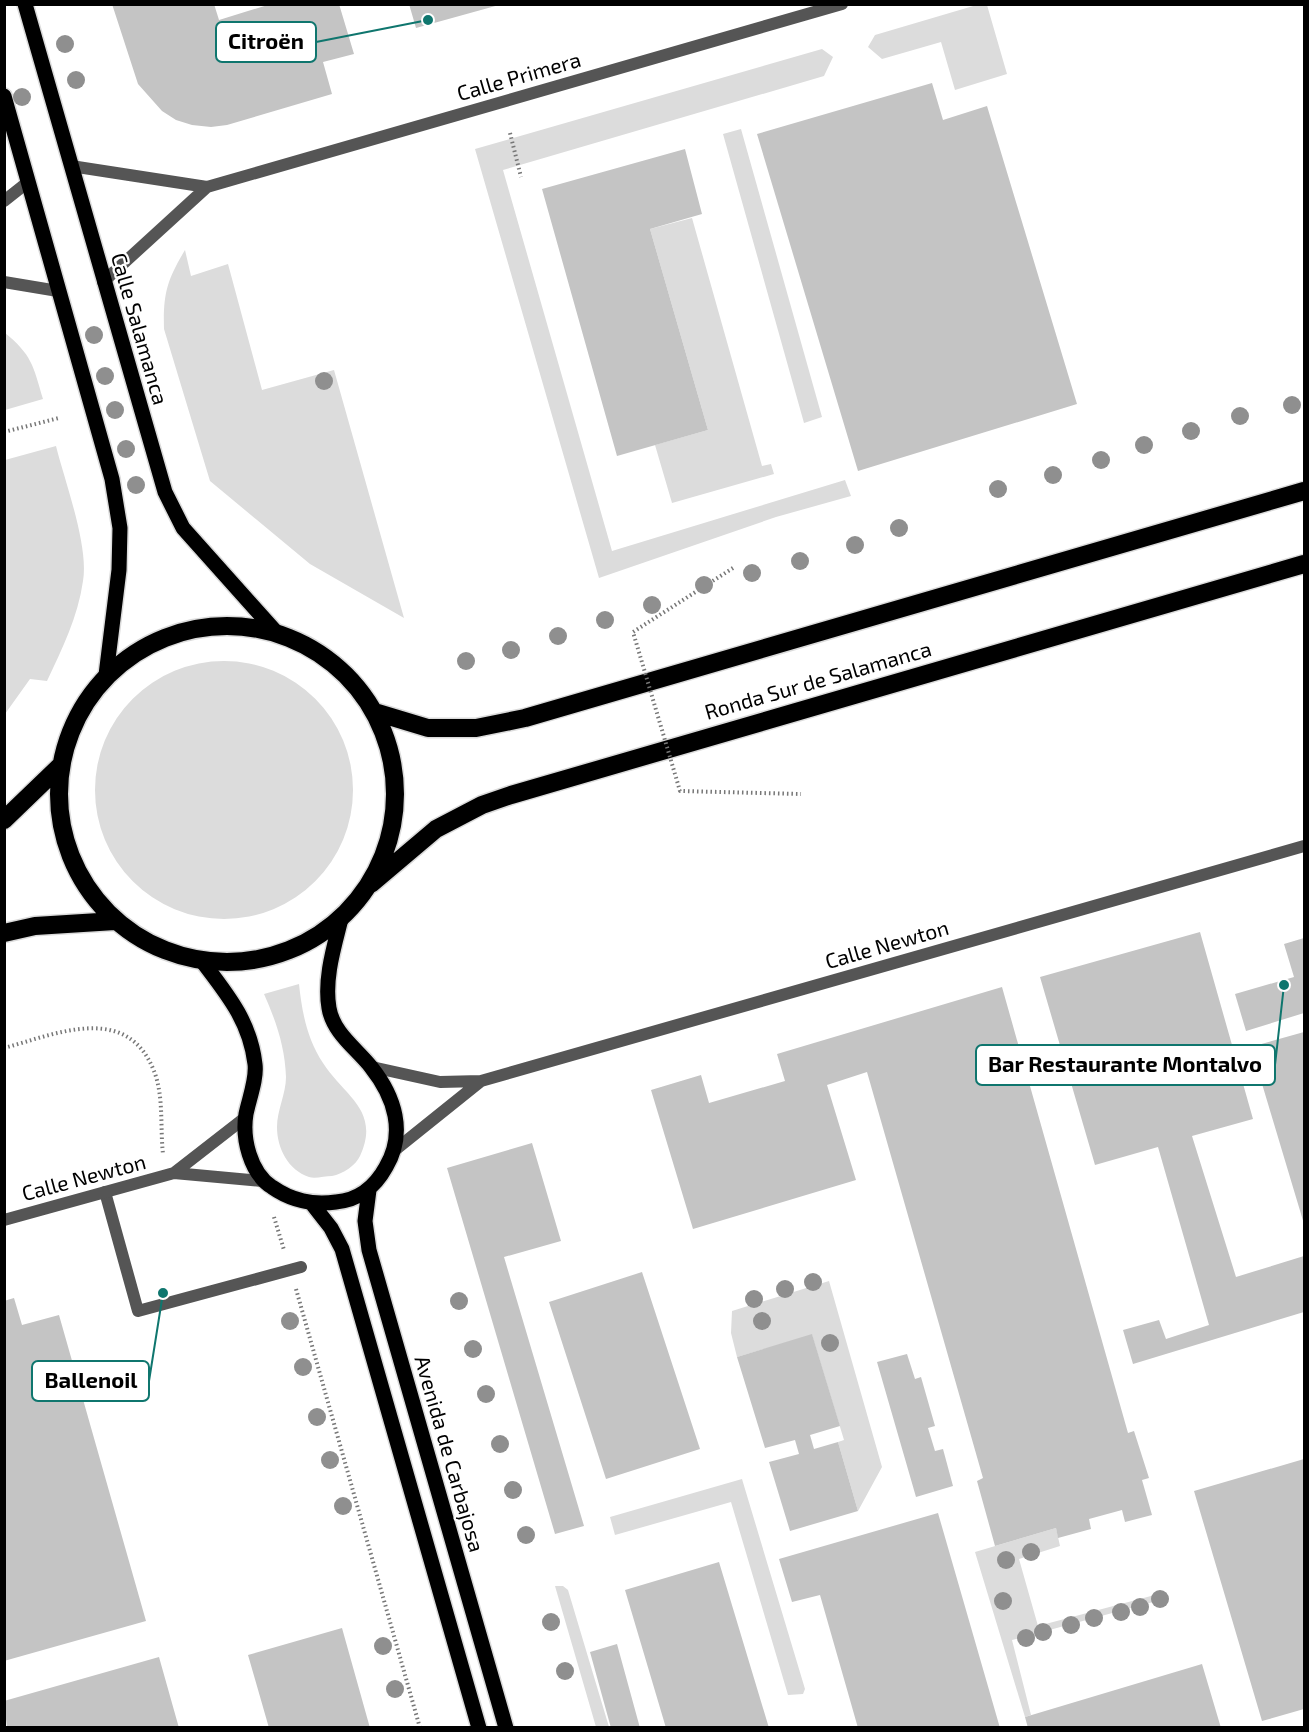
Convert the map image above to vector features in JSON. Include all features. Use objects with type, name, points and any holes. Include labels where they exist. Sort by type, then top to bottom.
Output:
[{"type":"highway","points":[[375,712],[428,728],[476,728],[525,718],[1305,491]]},
{"type":"highway","name":"Ronda Sur de Salamanca","points":[[368,887],[392,831],[394,770],[375,712],[350,677],[315,650],[276,632],[215,626],[156,640],[106,675],[75,717],[60,766],[60,824],[79,877],[115,921],[156,947],[202,961],[239,962],[276,955],[310,940],[341,919],[368,887],[436,829],[492,802],[716,734],[1305,564]]},
{"type":"highway","name":"Ronda Sur de Salamanca","points":[[4,820],[60,766]]},
{"type":"highway","points":[[4,933],[35,926],[115,921]]},
{"type":"main road","name":"Calle Salamanca","points":[[25,4],[165,492],[183,528],[276,632]]},
{"type":"main road","points":[[4,96],[112,479],[120,528],[119,570],[106,675]]},
{"type":"main road","name":"Avenida de Carbajosa","points":[[341,919],[330,962],[329,1009],[339,1032],[372,1067],[386,1089],[396,1112],[395,1150],[380,1177],[369,1190],[365,1221],[369,1250],[506,1728]]},
{"type":"main road","points":[[202,961],[240,1012],[250,1041],[256,1067],[246,1117],[251,1159],[262,1181],[278,1192],[313,1205],[345,1201],[369,1190]]},
{"type":"main road","points":[[313,1205],[331,1228],[342,1249],[479,1728]]},
{"type":"street","name":"Calle Primera","points":[[71,166],[207,187],[842,4]]},
{"type":"street","points":[[4,201],[28,182]]},
{"type":"street","name":"Calle Primera","points":[[103,282],[207,187]]},
{"type":"street","points":[[4,282],[58,291]]},
{"type":"street","name":"Calle Newton","points":[[372,1067],[440,1082],[480,1081],[1305,846]]},
{"type":"street","name":"Calle Newton","points":[[395,1150],[480,1081]]},
{"type":"street","name":"Calle Newton","points":[[174,1173],[246,1117]]},
{"type":"street","name":"Calle Newton","points":[[4,1220],[174,1173],[262,1181]]},
{"type":"street","points":[[105,1192],[138,1311],[301,1267]]},
{"type":"path","points":[[510,133],[521,177]]},
{"type":"path","points":[[4,432],[59,418]]},
{"type":"path","points":[[734,568],[633,632],[680,791],[801,794]]},
{"type":"path","points":[[303,1312],[420,1728]]},
{"type":"shaded area","points":[[980,4],[987,5],[1007,74],[955,90],[941,42],[882,59],[868,47],[875,35]]},
{"type":"shaded area","points":[[822,49],[833,57],[824,76],[503,170],[612,551],[845,480],[851,496],[776,517],[599,578],[475,149]]},
{"type":"shaded area","points":[[741,129],[822,417],[804,423],[723,134]]},
{"type":"shaded area","points":[[692,218],[762,466],[771,464],[774,474],[672,503],[655,445],[708,430],[650,229]]},
{"type":"shaded area","points":[[185,250],[191,276],[228,264],[262,390],[334,370],[404,618],[310,564],[210,481],[164,329],[167,288]]},
{"type":"shaded area","points":[[4,332],[26,354],[37,377],[43,399],[5,410]]},
{"type":"shaded area","points":[[56,446],[83,550],[81,594],[69,632],[47,681],[30,679],[5,714],[5,460]]},
{"type":"shaded area","points":[[224,661],[249,663],[285,676],[306,690],[324,708],[338,729],[348,753],[353,790],[351,815],[338,851],[324,872],[306,890],[285,904],[261,914],[224,919],[199,917],[163,904],[142,890],[124,872],[110,851],[100,827],[95,790],[97,765],[110,729],[124,708],[142,690],[163,676],[187,666]]},
{"type":"shaded area","points":[[299,984],[309,1035],[317,1054],[331,1075],[357,1105],[366,1127],[365,1140],[355,1163],[340,1173],[317,1178],[311,1178],[295,1169],[285,1157],[279,1143],[277,1121],[286,1083],[284,1055],[264,994]]},
{"type":"shaded area","points":[[829,1281],[882,1467],[858,1511],[838,1442],[844,1440],[812,1335],[737,1357],[731,1333],[732,1311]]},
{"type":"shaded area","points":[[742,1479],[805,1689],[803,1694],[788,1695],[731,1502],[615,1535],[610,1517]]},
{"type":"shaded area","points":[[1056,1528],[1060,1546],[1019,1559],[1038,1626],[1166,1592],[1168,1598],[1012,1640],[1031,1715],[1025,1717],[975,1552]]},
{"type":"shaded area","points":[[555,1586],[563,1586],[568,1590],[609,1727],[596,1727]]},
{"type":"building","points":[[112,4],[214,4],[219,20],[271,4],[339,4],[354,54],[323,62],[332,94],[227,125],[211,127],[192,125],[176,120],[162,111],[138,84]]},
{"type":"building","points":[[409,4],[499,4],[499,5],[416,28]]},
{"type":"building","points":[[932,83],[943,120],[987,106],[1077,404],[858,471],[757,134]]},
{"type":"building","points":[[685,149],[702,214],[650,229],[708,430],[617,456],[542,189]]},
{"type":"building","points":[[1200,932],[1253,1119],[1192,1136],[1236,1277],[1304,1256],[1304,1312],[1133,1364],[1123,1330],[1159,1320],[1166,1339],[1209,1325],[1158,1147],[1095,1165],[1040,977]]},
{"type":"building","points":[[1304,938],[1304,1013],[1246,1031],[1235,994],[1294,977],[1284,944]]},
{"type":"building","points":[[1002,987],[1128,1433],[1134,1431],[1149,1478],[1142,1480],[1152,1515],[1125,1522],[1122,1510],[1089,1519],[1091,1529],[1058,1538],[1056,1528],[995,1546],[977,1481],[983,1478],[867,1072],[827,1085],[856,1180],[693,1229],[651,1090],[701,1075],[709,1103],[785,1081],[777,1054]]},
{"type":"building","points":[[1304,1032],[1304,1224],[1251,1047]]},
{"type":"building","points":[[532,1143],[561,1241],[504,1257],[584,1526],[555,1534],[447,1168]]},
{"type":"building","points":[[642,1272],[700,1449],[606,1479],[549,1302]]},
{"type":"building","points":[[14,1298],[22,1325],[59,1315],[146,1621],[4,1661],[4,1301]]},
{"type":"building","points":[[812,1334],[840,1426],[810,1435],[814,1449],[838,1442],[858,1511],[790,1531],[769,1462],[799,1454],[795,1440],[765,1448],[737,1357]]},
{"type":"building","points":[[907,1354],[915,1379],[921,1377],[935,1426],[928,1428],[935,1451],[943,1449],[953,1486],[916,1497],[877,1362]]},
{"type":"building","points":[[1304,1459],[1304,1709],[1262,1721],[1194,1491]]},
{"type":"building","points":[[938,1513],[1000,1728],[858,1728],[820,1595],[792,1602],[779,1559]]},
{"type":"building","points":[[719,1562],[769,1728],[666,1728],[625,1590]]},
{"type":"building","points":[[342,1628],[370,1728],[269,1728],[248,1655]]},
{"type":"building","points":[[617,1644],[640,1728],[611,1728],[590,1652]]},
{"type":"building","points":[[159,1657],[179,1728],[7,1728],[4,1701]]},
{"type":"building","points":[[1202,1664],[1221,1728],[1028,1728],[1025,1717]]},
{"type":"place","name":"Citroën","points":[[428,20]]},
{"type":"place","name":"Bar Restaurante Montalvo","points":[[1284,985]]},
{"type":"place","name":"Ballenoil","points":[[163,1293]]}]
